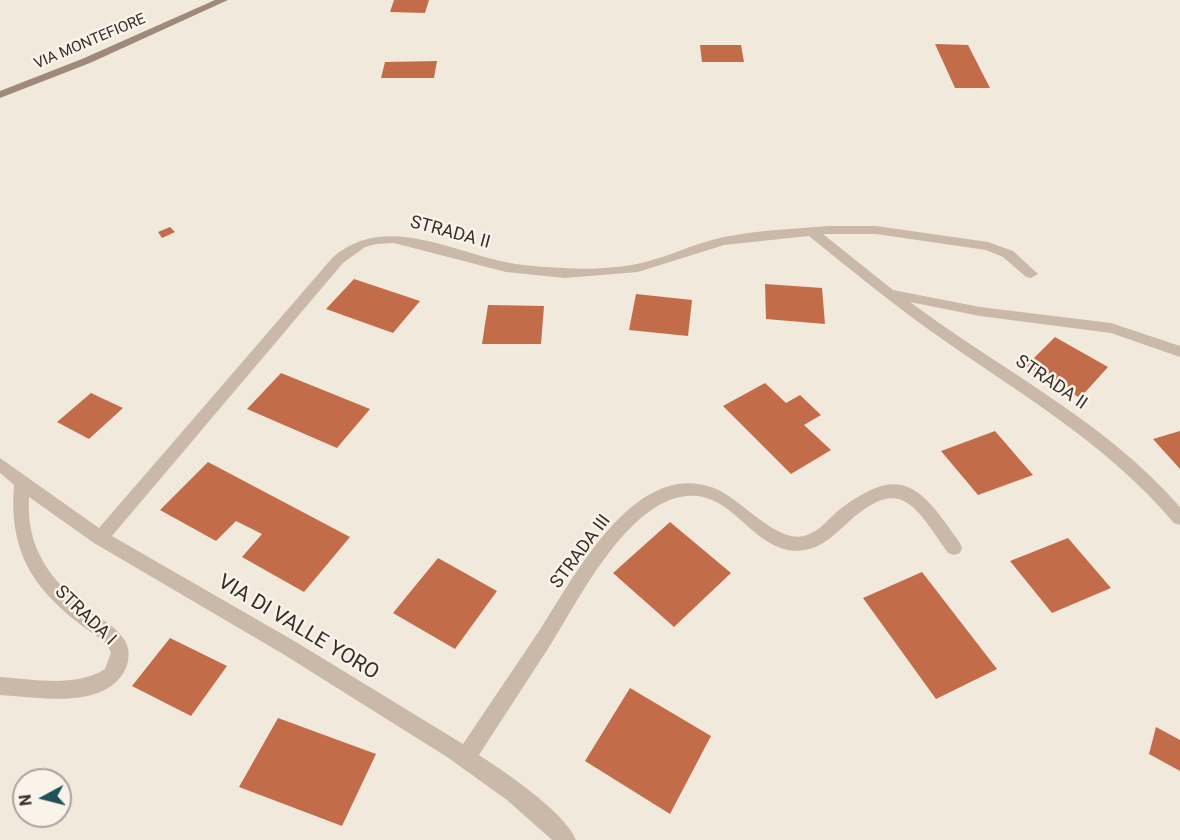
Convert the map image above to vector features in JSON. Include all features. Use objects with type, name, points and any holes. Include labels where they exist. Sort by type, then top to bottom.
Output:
[{"type":"main road","name":"VIA MONTEFIORE","points":[[0,95],[86,61],[223,0]]},
{"type":"street","name":"STRADA II","points":[[99,538],[338,260],[361,243],[388,238],[404,240],[506,268],[565,274],[638,268],[723,241],[811,231],[876,230],[975,243],[1008,254],[1031,274]]},
{"type":"street","name":"STRADA II","points":[[811,231],[889,293],[1094,436],[1144,479],[1180,518]]},
{"type":"street","name":"STRADA II","points":[[889,293],[971,310],[1097,323],[1140,336],[1180,352]]},
{"type":"street","name":"VIA DI VALLE YORO","points":[[0,464],[22,484],[99,538],[294,650],[466,757],[551,823],[566,840]]},
{"type":"street","name":"STRADA I","points":[[0,686],[73,688],[94,686],[112,676],[118,667],[120,656],[115,640],[61,595],[28,553],[19,520],[22,484]]},
{"type":"street","name":"STRADA III","points":[[466,757],[595,560],[632,518],[662,496],[684,490],[716,495],[774,538],[796,545],[819,537],[871,494],[889,490],[904,491],[917,498],[925,507],[954,548]]},
{"type":"building","points":[[394,0],[429,0],[425,13],[390,12]]},
{"type":"building","points":[[935,44],[968,45],[990,88],[955,88]]},
{"type":"building","points":[[700,45],[741,45],[744,62],[702,62]]},
{"type":"building","points":[[437,61],[434,78],[381,78],[385,62]]},
{"type":"building","points":[[170,227],[175,232],[162,238],[158,232]]},
{"type":"building","points":[[354,279],[420,301],[393,333],[326,309]]},
{"type":"building","points":[[765,284],[822,288],[825,324],[766,319]]},
{"type":"building","points":[[636,294],[692,300],[688,336],[629,330]]},
{"type":"building","points":[[488,305],[544,306],[541,344],[482,344]]},
{"type":"building","points":[[1055,337],[1108,367],[1080,398],[1026,366]]},
{"type":"building","points":[[281,373],[370,409],[337,448],[247,409]]},
{"type":"building","points":[[765,383],[786,403],[800,395],[821,415],[804,425],[831,450],[791,474],[723,406]]},
{"type":"building","points":[[91,393],[123,408],[89,439],[57,422]]},
{"type":"building","points":[[995,431],[1033,475],[978,495],[941,451]]},
{"type":"building","points":[[1180,431],[1180,469],[1153,439]]},
{"type":"building","points":[[208,462],[350,537],[304,592],[242,557],[262,534],[236,521],[216,541],[160,510]]},
{"type":"building","points":[[670,522],[731,573],[674,627],[613,573]]},
{"type":"building","points":[[1068,538],[1111,588],[1052,613],[1010,561]]},
{"type":"building","points":[[438,558],[497,591],[455,649],[393,613]]},
{"type":"building","points":[[922,572],[997,669],[936,699],[863,598]]},
{"type":"building","points":[[170,638],[227,666],[191,716],[132,686]]},
{"type":"building","points":[[630,688],[711,736],[670,814],[585,761]]},
{"type":"building","points":[[278,718],[376,754],[342,826],[239,787]]},
{"type":"building","points":[[1156,727],[1180,740],[1180,771],[1149,754]]}]
